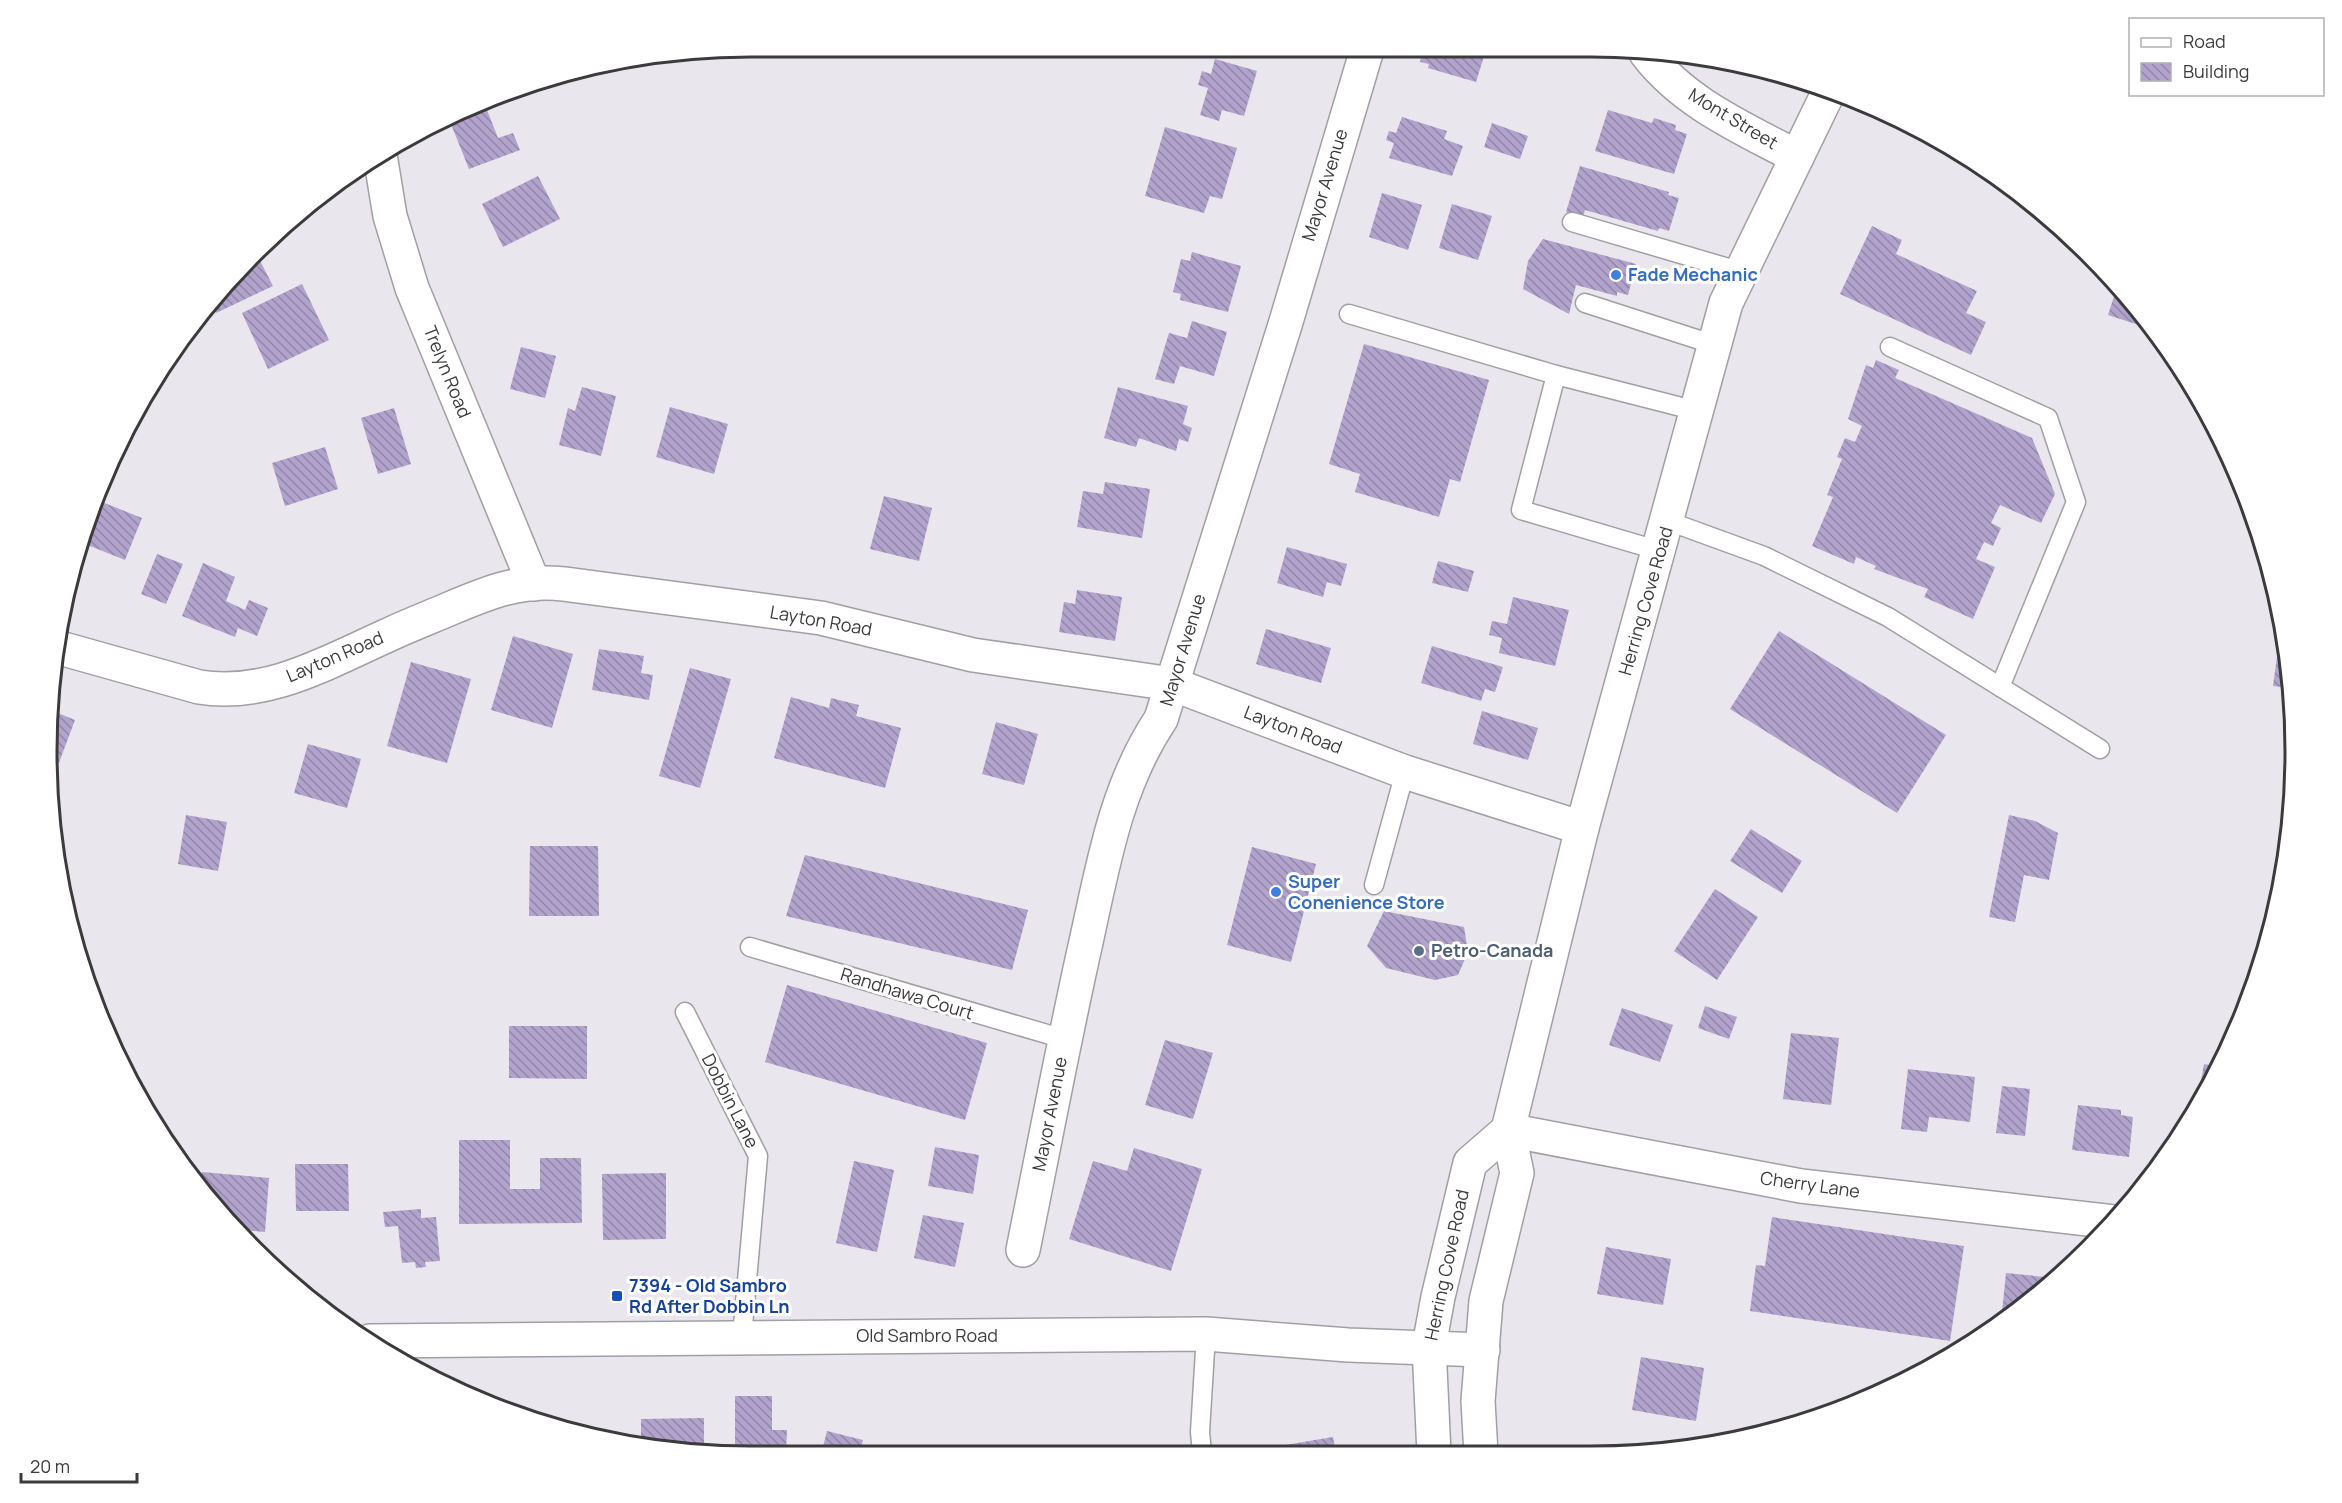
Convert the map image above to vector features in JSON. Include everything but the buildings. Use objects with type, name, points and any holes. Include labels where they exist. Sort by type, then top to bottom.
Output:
[{"type":"street","name":"Mayor Avenue","points":[[1023,1250],[1064,1039],[1114,818],[1145,743],[1161,719],[1281,336],[1365,57]]},
{"type":"street","name":"Mont Street","points":[[1652,60],[1667,76],[1698,102],[1797,157]]},
{"type":"street","name":"Herring Cove Road","points":[[1481,1446],[1478,1401],[1486,1301],[1517,1173],[1508,1130],[1582,828],[1664,536],[1726,303],[1825,98]]},
{"type":"street","name":"Trelyn Road","points":[[382,164],[390,216],[412,288],[534,584]]},
{"type":"street","name":"Layton Road","points":[[65,649],[199,687],[220,691],[250,688],[348,656],[384,636],[492,590],[549,582],[595,587],[821,618],[973,655],[1172,684],[1406,772],[1582,828]]},
{"type":"street","name":"Herring Cove Road","points":[[1434,1446],[1430,1346],[1438,1297],[1470,1162],[1508,1130]]},
{"type":"street","name":"Cherry Lane","points":[[1508,1130],[1802,1186],[2102,1221]]},
{"type":"street","name":"Old Sambro Road","points":[[385,1341],[1206,1334],[1348,1345],[1430,1346],[1483,1350]]},
{"type":"lane","points":[[1572,222],[1742,272]]},
{"type":"lane","points":[[1585,303],[1715,345]]},
{"type":"lane","points":[[1349,314],[1556,375],[1698,411]]},
{"type":"lane","points":[[1890,347],[2048,418],[2076,502],[2000,687]]},
{"type":"lane","points":[[1556,375],[1521,510],[1764,556],[1888,617],[2100,749]]},
{"type":"lane","points":[[1374,885],[1406,772]]},
{"type":"lane","name":"Randhawa Court","points":[[750,947],[1064,1039]]},
{"type":"lane","name":"Dobbin Lane","points":[[685,1012],[758,1156],[742,1337]]},
{"type":"lane","points":[[1201,1446],[1200,1432],[1206,1334]]},
{"type":"place","name":"Fade Mechanic","points":[[1616,275]]},
{"type":"place","name":"Super Conenience Store","points":[[1276,892]]},
{"type":"place","name":"Petro-Canada","points":[[1419,951]]},
{"type":"place","name":"7394 - Old Sambro Rd After Dobbin Ln","points":[[617,1296]]}]
